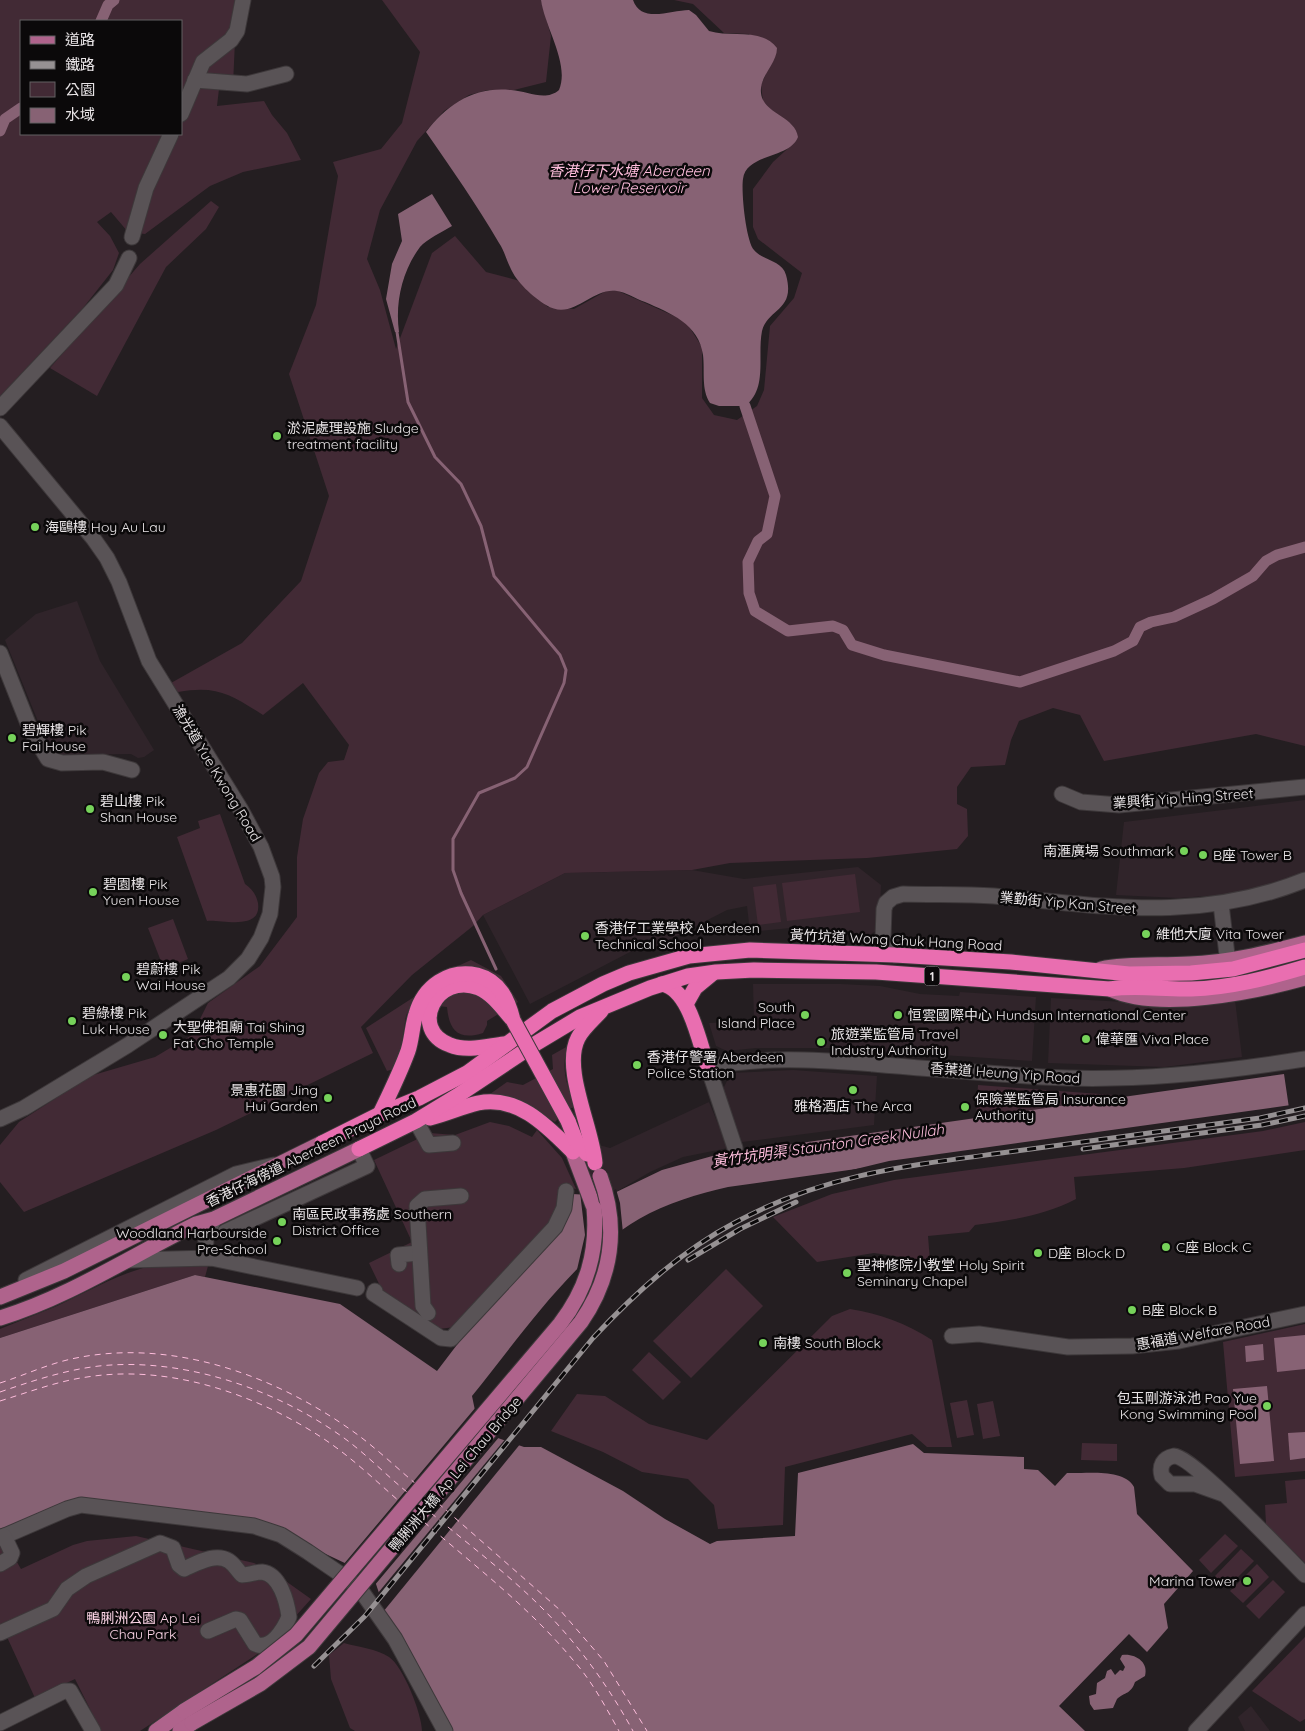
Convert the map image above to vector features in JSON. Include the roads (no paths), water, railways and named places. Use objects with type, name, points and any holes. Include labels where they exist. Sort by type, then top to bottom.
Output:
[{"type":"highway","name":"黃竹坑道 Wong Chuk Hang Road","points":[[504,1044],[552,1011],[603,984],[629,973],[689,956],[750,950],[894,955],[1100,969]]},
{"type":"highway","name":"1","points":[[1100,969],[1121,974],[1191,973],[1240,967],[1305,950]]},
{"type":"highway","name":"1","points":[[604,1008],[662,984],[716,972],[754,970],[876,972],[1110,989],[1129,987],[1191,989],[1244,983],[1305,967]]},
{"type":"highway","points":[[686,1004],[697,985],[716,972]]},
{"type":"highway","points":[[662,984],[673,987],[686,1004],[708,1067]]},
{"type":"highway","points":[[380,1114],[398,1080],[424,1007],[453,986],[468,986],[480,988],[489,994],[513,1020],[574,1146]]},
{"type":"highway","points":[[424,1007],[437,1036],[449,1045],[464,1048],[504,1044]]},
{"type":"highway","points":[[594,1163],[593,1144],[573,1068],[575,1047],[579,1036],[604,1008]]},
{"type":"highway","name":"香港仔海傍道 Aberdeen Praya Road","points":[[359,1149],[416,1120],[474,1086],[580,1017],[604,1008]]},
{"type":"highway","name":"香港仔海傍道 Aberdeen Praya Road","points":[[322,1143],[380,1114],[407,1104],[467,1073],[504,1044]]},
{"type":"highway","points":[[416,1120],[448,1113],[475,1104],[490,1102],[507,1104],[533,1115],[594,1163]]},
{"type":"main road","name":"黃竹坑道 Wong Chuk Hang Road","points":[[1100,969],[1122,965],[1190,964],[1228,961],[1305,943]]},
{"type":"main road","points":[[1110,989],[1128,997],[1184,999],[1240,993],[1305,978]]},
{"type":"main road","name":"香港仔海傍道 Aberdeen Praya Road","points":[[1,1297],[64,1272],[322,1143]]},
{"type":"main road","name":"鴨脷洲大橋 Ap Lei Chau Bridge","points":[[185,1722],[296,1636],[577,1301],[588,1276],[596,1239],[594,1208],[574,1146]]},
{"type":"main road","name":"香港仔海傍道 Aberdeen Praya Road","points":[[0,1318],[34,1306],[130,1260],[196,1224],[214,1219],[359,1149]]},
{"type":"main road","name":"鴨脷洲大橋 Ap Lei Chau Bridge","points":[[185,1722],[260,1684],[309,1647],[581,1322],[603,1281],[612,1235],[608,1197],[594,1163]]},
{"type":"main road","points":[[156,1731],[185,1722]]},
{"type":"street","points":[[182,112],[203,62],[231,40],[237,31],[243,0]]},
{"type":"street","points":[[195,80],[247,84],[286,74]]},
{"type":"street","points":[[132,238],[146,188],[172,135]]},
{"type":"street","points":[[0,408],[116,285],[129,258]]},
{"type":"street","name":"漁光道 Yue Kwong Road","points":[[0,426],[104,552],[119,582],[149,661],[242,812],[261,847],[272,877],[273,888],[270,914],[261,938],[248,959],[233,974],[128,1045],[24,1108],[0,1119]]},
{"type":"street","points":[[0,653],[31,731],[48,759],[62,763],[103,762],[132,770]]},
{"type":"street","name":"業興街 Yip Hing Street","points":[[1062,794],[1081,802],[1119,805],[1305,787]]},
{"type":"street","name":"業勤街 Yip Kan Street","points":[[894,955],[883,938],[884,909],[886,903],[893,897],[903,894],[992,896],[1131,909],[1183,908],[1220,904],[1254,897],[1305,880]]},
{"type":"street","points":[[1220,904],[1227,955]]},
{"type":"street","name":"香葉道 Heung Yip Road","points":[[708,1067],[750,1060],[794,1059],[1042,1077],[1129,1079],[1185,1076],[1305,1059]]},
{"type":"street","name":"香葉道 Heung Yip Road","points":[[1272,1065],[1305,1070]]},
{"type":"street","points":[[708,1067],[735,1148]]},
{"type":"street","points":[[416,1120],[429,1145],[453,1142]]},
{"type":"street","points":[[225,1232],[367,1166],[359,1149]]},
{"type":"street","points":[[374,1292],[441,1338],[451,1339],[555,1227],[564,1208],[566,1191]]},
{"type":"street","points":[[428,1313],[423,1306],[419,1253],[419,1203],[425,1199],[461,1196]]},
{"type":"street","points":[[211,1258],[207,1252],[205,1240],[214,1219]]},
{"type":"street","points":[[399,1264],[398,1255],[419,1253]]},
{"type":"street","points":[[130,1260],[211,1258],[357,1288]]},
{"type":"street","name":"惠福道 Welfare Road","points":[[952,1336],[979,1334],[1061,1346],[1132,1346],[1179,1341],[1305,1314]]},
{"type":"street","points":[[1223,1494],[1305,1575]]},
{"type":"street","points":[[0,1564],[10,1558],[12,1553],[2,1537],[67,1508],[81,1506],[254,1526],[281,1535],[349,1580],[362,1592],[395,1639],[445,1731]]},
{"type":"street","points":[[0,1633],[53,1609],[67,1589],[86,1576],[160,1543],[173,1548],[180,1565],[184,1569],[208,1559],[221,1557],[228,1560],[242,1575],[260,1572],[268,1574],[284,1595],[289,1617],[278,1636],[269,1643],[259,1646],[255,1644],[240,1620],[236,1618],[208,1630]]},
{"type":"street","points":[[1196,1731],[1305,1614]]},
{"type":"street","points":[[1,1724],[64,1691],[70,1691],[92,1731]]},
{"type":"water","name":"香港仔下水塘 Aberdeen Lower Reservoir","points":[[541,0],[633,0],[637,7],[649,14],[689,10],[696,15],[709,31],[763,37],[777,48],[774,59],[763,81],[761,93],[767,106],[791,124],[796,130],[798,137],[786,149],[760,160],[746,171],[743,179],[743,194],[746,227],[751,245],[758,254],[781,266],[786,275],[788,287],[784,302],[765,323],[762,331],[757,391],[745,406],[719,406],[710,403],[705,392],[703,355],[700,344],[696,335],[673,315],[617,291],[599,294],[565,309],[556,309],[546,305],[530,293],[513,273],[491,229],[426,132],[453,105],[474,94],[498,90],[517,91],[542,96],[559,90],[562,80],[559,57]]},
{"type":"water","points":[[432,194],[452,226],[427,241],[414,256],[401,288],[398,310],[399,332],[395,332],[386,299],[392,264],[402,241],[398,214]]},
{"type":"water","name":"黃竹坑明渠 Staunton Creek Nullah","points":[[1284,1074],[1289,1108],[728,1187],[671,1204],[639,1219],[615,1235],[592,1255],[549,1300],[472,1396],[477,1420],[495,1437],[524,1447],[541,1447],[623,1491],[665,1519],[710,1544],[717,1541],[795,1536],[798,1473],[913,1444],[924,1453],[1024,1457],[1024,1469],[1038,1470],[1055,1486],[1067,1473],[1104,1473],[1122,1477],[1134,1487],[1137,1514],[1193,1571],[1164,1604],[1168,1628],[1147,1652],[1129,1634],[1059,1706],[1085,1731],[448,1731],[386,1614],[375,1581],[349,1565],[262,1524],[69,1500],[0,1533],[0,1338],[195,1275],[340,1304],[437,1371],[572,1194],[608,1196],[662,1170],[716,1155]]},
{"type":"water","points":[[1305,1335],[1305,1369],[1277,1372],[1274,1338]]},
{"type":"water","points":[[1263,1344],[1264,1360],[1246,1362],[1245,1346]]},
{"type":"water","points":[[1267,1386],[1274,1461],[1240,1464],[1233,1389]]},
{"type":"water","points":[[1305,1432],[1305,1458],[1290,1460],[1288,1433]]},
{"type":"water","points":[[1122,1655],[1132,1655],[1140,1660],[1145,1667],[1145,1676],[1135,1682],[1130,1691],[1117,1699],[1113,1708],[1094,1710],[1090,1704],[1089,1696],[1096,1694],[1097,1683],[1105,1678],[1107,1671],[1111,1669],[1115,1675],[1120,1670],[1123,1671],[1125,1667],[1120,1659]]},
{"type":"waterway","points":[[101,20],[108,5],[114,0]]},
{"type":"waterway","points":[[0,131],[5,119],[20,109]]},
{"type":"waterway","points":[[397,332],[408,402],[435,457],[461,484],[481,526],[494,576],[560,655],[566,670],[564,683],[527,767],[515,778],[479,793],[453,839],[453,870],[461,893],[496,969]]},
{"type":"waterway","points":[[745,406],[775,496],[767,534],[758,541],[748,562],[749,593],[755,611],[788,631],[833,626],[843,630],[852,645],[884,655],[1020,682],[1114,651],[1133,641],[1140,627],[1151,622],[1174,617],[1213,599],[1253,576],[1266,561],[1277,555],[1305,547]]},
{"type":"railway","points":[[314,1666],[365,1616],[593,1338],[642,1289],[696,1246],[716,1233],[771,1205],[805,1192],[873,1173],[942,1161],[1260,1118],[1305,1108]]},
{"type":"railway","points":[[1083,1149],[1262,1125],[1305,1116]]},
{"type":"railway","points":[[688,1260],[740,1229],[796,1202]]},
{"type":"place","name":"淤泥處理設施 Sludge treatment facility","points":[[277,436]]},
{"type":"place","name":"海鷗樓 Hoy Au Lau","points":[[35,527]]},
{"type":"place","name":"碧輝樓 Pik Fai House","points":[[12,738]]},
{"type":"place","name":"碧山樓 Pik Shan House","points":[[90,809]]},
{"type":"place","name":"南滙廣場 Southmark","points":[[1184,851]]},
{"type":"place","name":"B座 Tower B","points":[[1203,855]]},
{"type":"place","name":"碧園樓 Pik Yuen House","points":[[93,892]]},
{"type":"place","name":"維他大廈 Vita Tower","points":[[1146,934]]},
{"type":"place","name":"香港仔工業學校 Aberdeen Technical School","points":[[585,936]]},
{"type":"place","name":"碧蔚樓 Pik Wai House","points":[[126,977]]},
{"type":"place","name":"South Island Place","points":[[805,1015]]},
{"type":"place","name":"恒雲國際中心 Hundsun International Center","points":[[898,1015]]},
{"type":"place","name":"碧綠樓 Pik Luk House","points":[[72,1021]]},
{"type":"place","name":"大聖佛祖廟 Tai Shing Fat Cho Temple","points":[[163,1035]]},
{"type":"place","name":"偉華匯 Viva Place","points":[[1086,1039]]},
{"type":"place","name":"旅遊業監管局 Travel Industry Authority","points":[[821,1042]]},
{"type":"place","name":"香港仔警署 Aberdeen Police Station","points":[[637,1065]]},
{"type":"place","name":"雅格酒店 The Arca","points":[[853,1090]]},
{"type":"place","name":"景惠花園 Jing Hui Garden","points":[[328,1098]]},
{"type":"place","name":"保險業監管局 Insurance Authority","points":[[965,1107]]},
{"type":"place","name":"南區民政事務處 Southern District Office","points":[[282,1222]]},
{"type":"place","name":"Woodland Harbourside Pre-School","points":[[277,1241]]},
{"type":"place","name":"C座 Block C","points":[[1166,1247]]},
{"type":"place","name":"D座 Block D","points":[[1038,1253]]},
{"type":"place","name":"聖神修院小教堂 Holy Spirit Seminary Chapel","points":[[847,1273]]},
{"type":"place","name":"B座 Block B","points":[[1132,1310]]},
{"type":"place","name":"南樓 South Block","points":[[763,1343]]},
{"type":"place","name":"包玉剛游泳池 Pao Yue Kong Swimming Pool","points":[[1267,1406]]},
{"type":"place","name":"Marina Tower","points":[[1247,1581]]},
{"type":"park label","name":"鴨脷洲公園 Ap Lei Chau Park","points":[[143,1626]]}]
